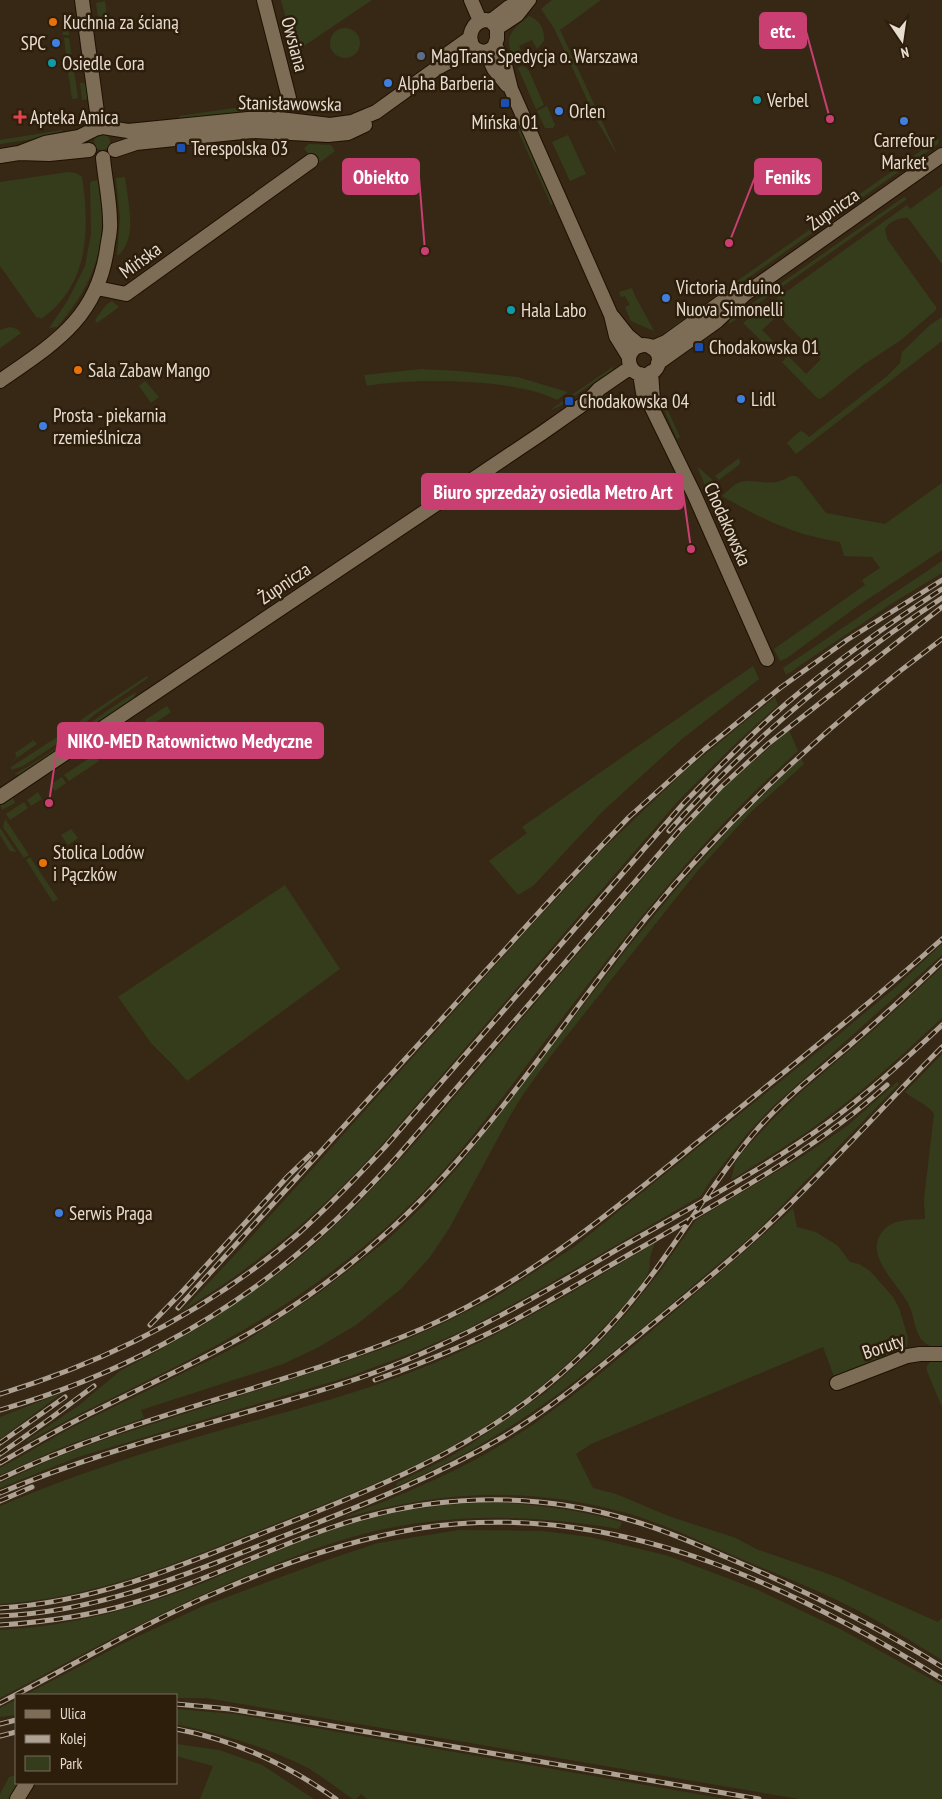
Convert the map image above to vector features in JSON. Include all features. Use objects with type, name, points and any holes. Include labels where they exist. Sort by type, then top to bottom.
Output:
[{"type":"street","points":[[82,0],[100,129]]},
{"type":"street","name":"Owsiana","points":[[264,0],[289,98]]},
{"type":"street","points":[[471,0],[489,23]]},
{"type":"street","points":[[481,46],[473,27],[489,23],[509,7],[528,0]]},
{"type":"street","points":[[481,46],[489,23]]},
{"type":"street","points":[[376,112],[437,68],[449,53],[481,46]]},
{"type":"street","name":"Chodakowska","points":[[481,46],[504,65],[511,89],[611,315],[616,336],[641,368],[653,400],[651,406],[694,494],[767,658]]},
{"type":"street","name":"Stanisławowska","points":[[19,153],[42,144],[79,137],[100,129],[135,131],[248,119],[280,119],[330,125],[352,122],[376,112]]},
{"type":"street","name":"Stanisławowska","points":[[109,154],[136,143],[252,131],[274,131],[310,135],[348,133],[363,127],[376,112]]},
{"type":"street","points":[[100,129],[87,141],[89,150],[95,156],[109,154]]},
{"type":"street","points":[[0,381],[61,336],[83,314],[97,288],[106,259],[110,223],[109,154],[117,141],[114,132],[100,129]]},
{"type":"street","name":"Stanisławowska","points":[[0,156],[19,153],[50,154],[89,150]]},
{"type":"street","name":"Żupnicza","points":[[0,797],[589,400],[599,389],[641,368],[717,321],[745,294],[942,155]]},
{"type":"street","name":"Mińska","points":[[97,288],[126,294],[311,161]]},
{"type":"street","name":"Żupnicza","points":[[641,368],[632,350],[666,342],[727,298],[745,294]]},
{"type":"street","name":"Chodakowska","points":[[611,315],[628,336],[646,347]]},
{"type":"street","points":[[641,368],[657,354],[646,347]]},
{"type":"street","name":"Boruty","points":[[837,1383],[906,1356],[942,1354]]},
{"type":"street","points":[[17,1799],[26,1784]]},
{"type":"green space","points":[[281,0],[372,0],[295,52]]},
{"type":"green space","points":[[552,0],[601,0],[560,30],[618,156],[597,121],[554,28],[541,9]]},
{"type":"green space","points":[[105,1],[109,30],[100,31],[96,3]]},
{"type":"green space","points":[[61,15],[67,15],[69,35],[63,35]]},
{"type":"green space","points":[[529,16],[541,26],[544,33],[544,41],[537,49],[532,40],[519,46],[523,55],[514,59],[509,39],[513,30]]},
{"type":"green space","points":[[345,28],[351,29],[359,37],[359,49],[351,57],[345,58],[339,57],[331,49],[330,43],[331,37],[339,29]]},
{"type":"green space","points":[[64,38],[69,38],[72,60],[67,61]]},
{"type":"green space","points":[[73,63],[78,98],[72,99],[67,64]]},
{"type":"green space","points":[[522,66],[529,71],[544,105],[536,109],[518,68]]},
{"type":"green space","points":[[80,83],[86,83],[88,99],[82,100]]},
{"type":"green space","points":[[277,102],[280,109],[278,114],[179,119],[179,116]]},
{"type":"green space","points":[[547,106],[555,125],[553,128],[545,128],[537,111]]},
{"type":"green space","points":[[515,124],[519,125],[553,204],[551,205]]},
{"type":"green space","points":[[62,130],[63,135],[0,144],[0,140]]},
{"type":"green space","points":[[102,134],[110,142],[102,150],[94,142]]},
{"type":"green space","points":[[568,135],[586,174],[570,181],[552,142]]},
{"type":"green space","points":[[939,138],[938,144],[666,336],[665,332]]},
{"type":"green space","points":[[309,144],[331,145],[335,151],[316,165],[304,148]]},
{"type":"green space","points":[[68,172],[76,173],[82,177],[86,216],[82,255],[77,273],[69,290],[57,306],[41,319],[37,318],[0,266],[0,182]]},
{"type":"green space","points":[[125,177],[130,211],[130,229],[126,245],[117,255],[120,218],[116,178]]},
{"type":"green space","points":[[98,180],[102,219],[99,249],[95,263],[76,303],[57,327],[49,328],[68,300],[85,266],[91,234],[90,182]]},
{"type":"green space","points":[[942,186],[942,264],[908,218],[895,220],[885,229],[887,239],[936,307],[936,310],[901,340],[863,365],[819,399],[782,362],[788,356],[806,374],[821,359],[778,315],[762,330],[782,350],[776,355],[743,323],[907,205],[910,209]]},
{"type":"green space","points":[[904,197],[907,199],[729,324],[730,319]]},
{"type":"green space","points":[[632,288],[654,331],[631,321],[625,307],[630,305],[625,296],[621,297],[619,292]]},
{"type":"green space","points":[[112,301],[119,307],[97,323],[95,320],[106,305]]},
{"type":"green space","points":[[942,317],[942,341],[796,454],[787,443],[800,431],[809,437],[886,377],[900,363],[902,352],[930,325]]},
{"type":"green space","points":[[10,327],[17,329],[21,333],[0,348],[0,330]]},
{"type":"green space","points":[[614,366],[612,370],[560,406],[550,410]]},
{"type":"green space","points":[[421,369],[517,377],[568,392],[557,400],[516,387],[464,382],[411,382],[367,386],[364,375]]},
{"type":"green space","points":[[145,381],[159,397],[151,403],[139,386]]},
{"type":"green space","points":[[658,389],[680,437],[677,439],[656,391]]},
{"type":"green space","points":[[739,458],[740,464],[719,480],[715,476]]},
{"type":"green space","points":[[697,466],[718,485],[710,489],[705,485]]},
{"type":"green space","points":[[790,476],[799,478],[826,513],[885,524],[942,483],[942,550],[859,605],[787,658],[780,661],[774,649],[865,585],[862,580],[880,568],[872,557],[844,556],[840,542],[807,535],[778,525],[722,496],[732,487],[744,481],[770,483]]},
{"type":"green space","points":[[942,561],[942,573],[891,604],[786,675],[783,668]]},
{"type":"green space","points":[[753,666],[759,679],[682,739],[603,811],[533,886],[518,895],[489,861],[527,833],[522,827]]},
{"type":"green space","points":[[147,676],[148,678],[95,714],[75,732],[23,766],[11,770],[11,767]]},
{"type":"green space","points":[[136,692],[133,700],[22,775],[14,774],[67,741],[106,711]]},
{"type":"green space","points":[[775,697],[778,705],[736,743],[679,800],[384,1142],[351,1177],[317,1211],[262,1257],[181,1312],[597,855],[686,770]]},
{"type":"green space","points":[[167,706],[171,712],[149,727],[145,720]]},
{"type":"green space","points":[[142,723],[147,729],[134,737],[130,731]]},
{"type":"green space","points":[[789,730],[798,751],[732,814],[701,847],[642,916],[459,1153],[399,1215],[375,1237],[324,1277],[298,1296],[243,1330],[192,1358],[26,1441],[78,1406],[120,1371],[207,1323],[288,1267],[354,1208],[409,1150],[693,820],[728,784]]},
{"type":"green space","points":[[31,738],[37,744],[8,764],[17,757],[15,753],[33,741]]},
{"type":"green space","points":[[94,755],[99,761],[69,781],[64,775]]},
{"type":"green space","points":[[801,758],[804,764],[752,811],[699,869],[550,1057],[511,1114],[450,1227],[430,1257],[401,1289],[356,1325],[317,1348],[283,1364],[141,1410],[144,1418],[65,1446],[0,1475],[0,1468],[73,1427],[244,1342],[319,1293],[385,1242],[424,1205],[459,1166],[629,946],[678,887],[732,826]]},
{"type":"green space","points":[[62,777],[66,783],[55,791],[50,785]]},
{"type":"green space","points":[[38,792],[42,799],[31,806],[27,800]]},
{"type":"green space","points":[[12,796],[15,803],[2,810],[0,804]]},
{"type":"green space","points":[[24,802],[28,808],[10,820],[6,814]]},
{"type":"green space","points":[[5,819],[29,855],[24,858],[3,827]]},
{"type":"green space","points":[[0,828],[16,852],[10,851],[0,835]]},
{"type":"green space","points":[[71,829],[78,838],[68,845],[61,835]]},
{"type":"green space","points":[[30,857],[58,899],[53,902],[26,860]]},
{"type":"green space","points":[[285,885],[340,969],[187,1081],[151,1043],[118,997]]},
{"type":"green space","points":[[942,944],[942,955],[771,1108],[746,1135],[701,1196],[467,1329],[412,1353],[348,1377],[78,1457],[0,1488],[0,1483],[57,1457],[106,1439],[394,1345],[492,1299],[574,1247],[826,1045],[890,992]]},
{"type":"green space","points":[[942,967],[942,1018],[845,1103],[811,1129],[731,1180],[735,1163],[741,1154],[770,1122],[801,1092],[877,1027]]},
{"type":"green space","points":[[942,1054],[942,1347],[933,1347],[921,1339],[908,1303],[882,1266],[877,1246],[879,1236],[891,1224],[905,1220],[925,1219],[924,1199],[934,1114],[928,1107],[905,1092]]},
{"type":"green space","points":[[897,1082],[899,1084],[761,1227],[663,1311],[531,1413],[499,1434],[449,1462],[397,1486],[396,1483],[446,1459],[471,1444],[545,1393],[589,1354],[626,1314],[659,1273],[696,1220],[803,1156],[847,1126]]},
{"type":"green space","points":[[793,1208],[797,1227],[816,1232],[838,1246],[850,1262],[859,1264],[870,1271],[893,1297],[899,1308],[908,1338],[907,1347],[835,1379],[823,1347],[591,1444],[576,1454],[593,1488],[616,1494],[671,1517],[736,1538],[756,1549],[834,1576],[938,1622],[942,1618],[942,1660],[883,1624],[835,1599],[670,1528],[623,1512],[552,1498],[485,1495],[417,1502],[346,1516],[412,1490],[455,1470],[517,1435],[568,1399],[617,1359],[722,1271]]},
{"type":"green space","points":[[655,1243],[650,1258],[649,1271],[638,1289],[580,1351],[521,1402],[456,1444],[371,1485],[168,1566],[103,1587],[70,1595],[0,1604],[0,1506],[135,1456],[361,1390],[409,1373],[473,1346],[535,1314]]},
{"type":"green space","points":[[931,1361],[942,1361],[942,1407],[927,1371],[927,1366]]},
{"type":"green space","points":[[62,1393],[0,1439],[0,1417]]},
{"type":"green space","points":[[490,1502],[556,1508],[622,1522],[619,1529],[589,1524],[529,1519],[469,1519],[409,1525],[351,1537],[295,1556],[199,1596],[132,1628],[0,1698],[0,1630],[52,1625],[103,1615],[153,1601],[203,1583],[327,1532],[369,1519],[429,1507]]},
{"type":"green space","points":[[459,1530],[543,1531],[590,1537],[669,1556],[758,1590],[842,1630],[942,1685],[942,1799],[799,1799],[206,1698],[178,1698],[178,1694],[27,1694],[128,1641],[203,1606],[378,1543]]},
{"type":"green space","points":[[15,1700],[15,1715],[0,1717],[0,1708]]},
{"type":"green space","points":[[178,1709],[234,1714],[726,1799],[367,1799],[361,1794],[356,1799],[353,1799],[319,1775],[292,1760],[260,1747],[178,1724]]},
{"type":"green space","points":[[178,1744],[219,1750],[262,1765],[314,1799],[200,1799],[213,1766],[178,1757]]},
{"type":"green space","points":[[15,1775],[15,1784],[19,1785],[11,1799],[0,1799],[0,1794],[9,1777]]},
{"type":"railway","points":[[178,1308],[563,886],[629,817],[705,749],[780,688],[847,640],[942,580]]},
{"type":"railway","points":[[0,1394],[41,1381],[80,1365],[158,1329],[231,1285],[299,1233],[385,1147],[683,804],[721,765],[774,714],[825,672],[882,629],[942,589]]},
{"type":"railway","points":[[669,831],[731,766],[764,735],[868,650],[942,598]]},
{"type":"railway","points":[[0,1410],[83,1382],[162,1344],[201,1323],[238,1299],[307,1246],[353,1204],[396,1158],[679,831],[721,787],[768,744],[942,607]]},
{"type":"railway","points":[[0,1463],[111,1403],[200,1360],[265,1324],[347,1267],[392,1228],[428,1193],[494,1118],[615,957],[679,879],[714,841],[749,804],[823,735],[942,639]]},
{"type":"railway","points":[[0,1479],[52,1456],[105,1436],[374,1348],[426,1327],[501,1288],[571,1241],[638,1190],[824,1040],[942,939]]},
{"type":"railway","points":[[0,1608],[34,1605],[99,1592],[193,1561],[331,1506],[406,1473],[442,1455],[511,1413],[561,1374],[593,1344],[623,1311],[651,1276],[730,1163],[765,1121],[788,1098],[873,1025],[942,961]]},
{"type":"railway","points":[[0,1493],[31,1480],[126,1448],[361,1377],[440,1345],[502,1315],[779,1156],[829,1122],[858,1099],[942,1025]]},
{"type":"railway","points":[[0,1616],[69,1608],[136,1591],[168,1580],[387,1494],[446,1468],[503,1437],[573,1389],[749,1243],[810,1185],[942,1047]]},
{"type":"railway","points":[[375,1380],[475,1340],[561,1294],[773,1170],[832,1130],[887,1085]]},
{"type":"railway","points":[[150,1325],[288,1176],[311,1154]]},
{"type":"railway","points":[[0,1454],[94,1386]]},
{"type":"railway","points":[[0,1443],[65,1397]]},
{"type":"railway","points":[[0,1501],[32,1487]]},
{"type":"railway","points":[[0,1625],[67,1618],[133,1603],[183,1586],[330,1528],[404,1508],[479,1500],[517,1500],[593,1510],[644,1524],[700,1546],[819,1599],[893,1638],[942,1667]]},
{"type":"railway","points":[[17,1694],[193,1602],[295,1561],[345,1545],[395,1533],[421,1528],[491,1522],[560,1526],[627,1537],[694,1556],[758,1581],[821,1610],[883,1643],[942,1679]]},
{"type":"railway","points":[[0,1703],[15,1695]]},
{"type":"railway","points":[[178,1704],[230,1709],[280,1717],[759,1799]]},
{"type":"railway","points":[[0,1724],[15,1720]]},
{"type":"railway","points":[[178,1729],[219,1740],[260,1755],[299,1775],[336,1799]]},
{"type":"railway","points":[[0,1736],[15,1732]]},
{"type":"place","name":"Kuchnia za ścianą","points":[[53,22]]},
{"type":"place","name":"SPC","points":[[56,43]]},
{"type":"place","name":"MagTrans Spedycja o. Warszawa","points":[[421,56]]},
{"type":"place","name":"Osiedle Cora","points":[[52,63]]},
{"type":"place","name":"Alpha Barberia","points":[[388,83]]},
{"type":"place","name":"Verbel","points":[[757,100]]},
{"type":"place","name":"Mińska 01","points":[[505,103]]},
{"type":"place","name":"Orlen","points":[[559,111]]},
{"type":"place","name":"Apteka Amica","points":[[20,117]]},
{"type":"place","name":"etc.","points":[[830,119]]},
{"type":"place","name":"Carrefour Market","points":[[904,121]]},
{"type":"place","name":"Terespolska 03","points":[[181,148]]},
{"type":"place","name":"Feniks","points":[[729,243]]},
{"type":"place","name":"Obiekto","points":[[425,251]]},
{"type":"place","name":"Victoria Arduino. Nuova Simonelli","points":[[666,298]]},
{"type":"place","name":"Hala Labo","points":[[511,310]]},
{"type":"place","name":"Chodakowska 01","points":[[699,347]]},
{"type":"place","name":"Sala Zabaw Mango","points":[[78,370]]},
{"type":"place","name":"Lidl","points":[[741,399]]},
{"type":"place","name":"Chodakowska 04","points":[[569,401]]},
{"type":"place","name":"Prosta - piekarnia rzemieślnicza","points":[[43,426]]},
{"type":"place","name":"Biuro sprzedaży osiedla Metro Art","points":[[691,549]]},
{"type":"place","name":"NIKO-MED Ratownictwo Medyczne","points":[[49,803]]},
{"type":"place","name":"Stolica Lodów i Pączków","points":[[43,863]]},
{"type":"place","name":"Serwis Praga","points":[[59,1213]]}]
